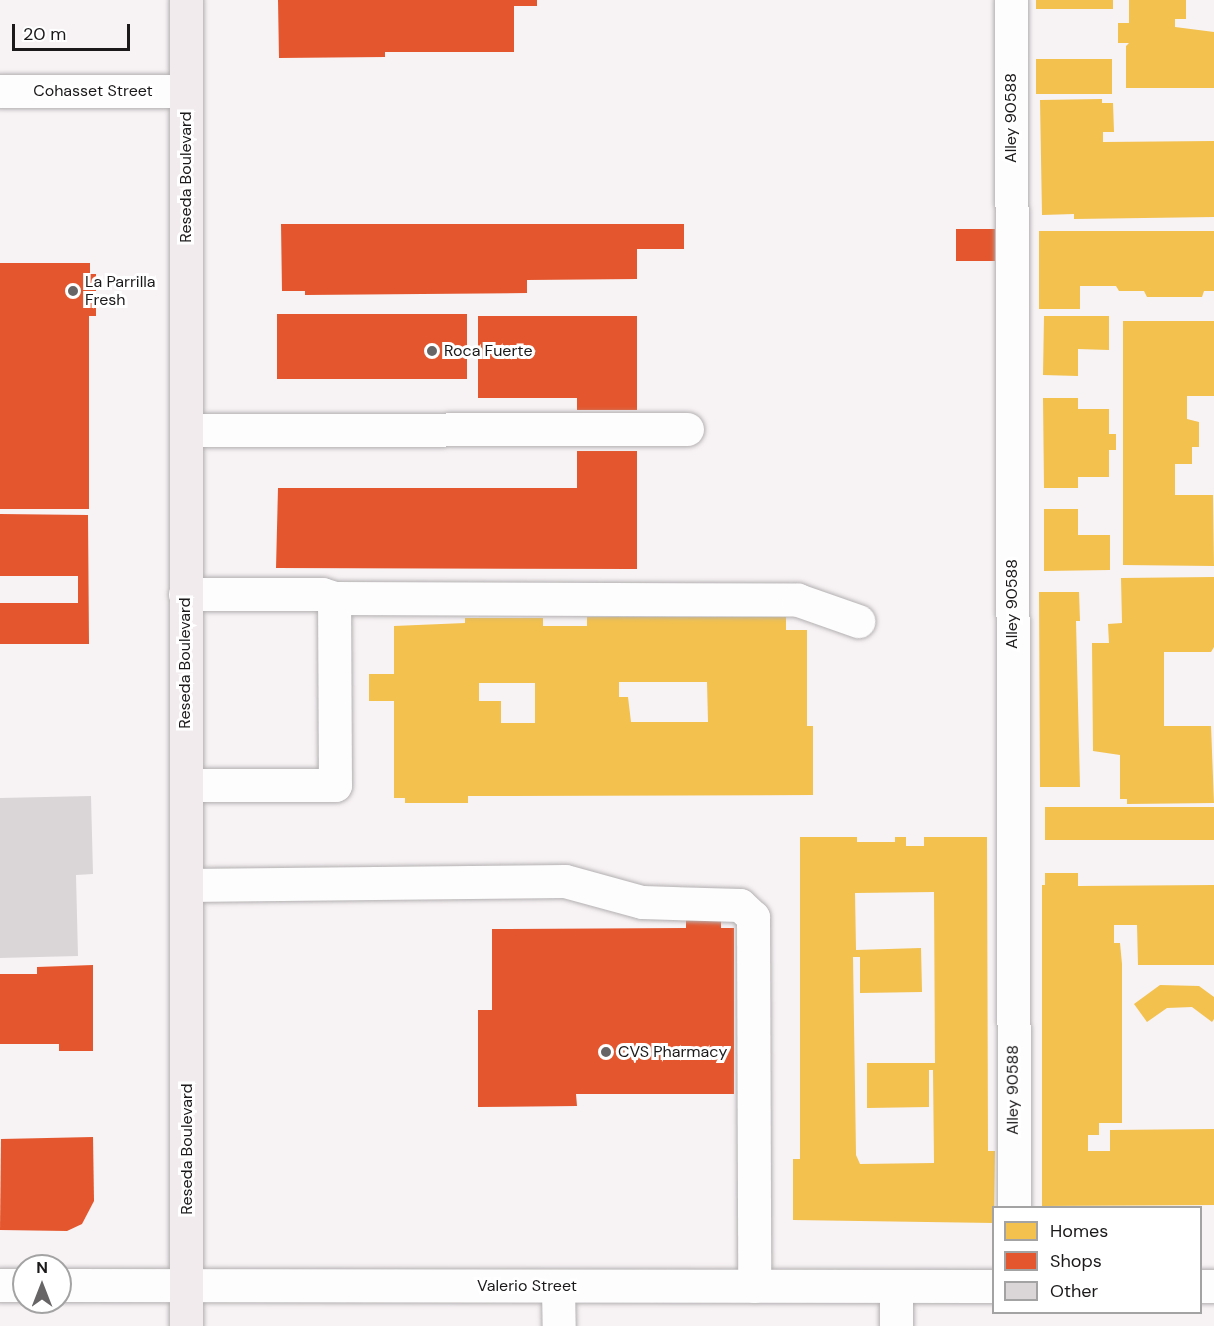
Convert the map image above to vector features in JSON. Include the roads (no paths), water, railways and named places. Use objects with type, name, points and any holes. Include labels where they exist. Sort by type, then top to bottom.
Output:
[{"type":"main road","name":"Reseda Boulevard","points":[[186,0],[186,1326]]},
{"type":"street","name":"Alley 90588","points":[[1011,0],[1014,1206]]},
{"type":"street","name":"Cohasset Street","points":[[0,91],[186,91]]},
{"type":"street","points":[[186,430],[687,429]]},
{"type":"street","points":[[185,594],[322,594],[334,598],[798,600],[858,621]]},
{"type":"street","points":[[186,785],[335,785],[334,598]]},
{"type":"street","points":[[186,885],[565,881],[642,902],[740,905],[753,917],[754,1286]]},
{"type":"street","name":"Valerio Street","points":[[72,1285],[992,1286]]},
{"type":"street","points":[[558,1287],[558,1326]]},
{"type":"street","points":[[896,1287],[896,1326]]},
{"type":"place","name":"La Parrilla Fresh","points":[[73,291]]},
{"type":"place","name":"Roca Fuerte","points":[[432,351]]},
{"type":"place","name":"CVS Pharmacy","points":[[606,1052]]}]
